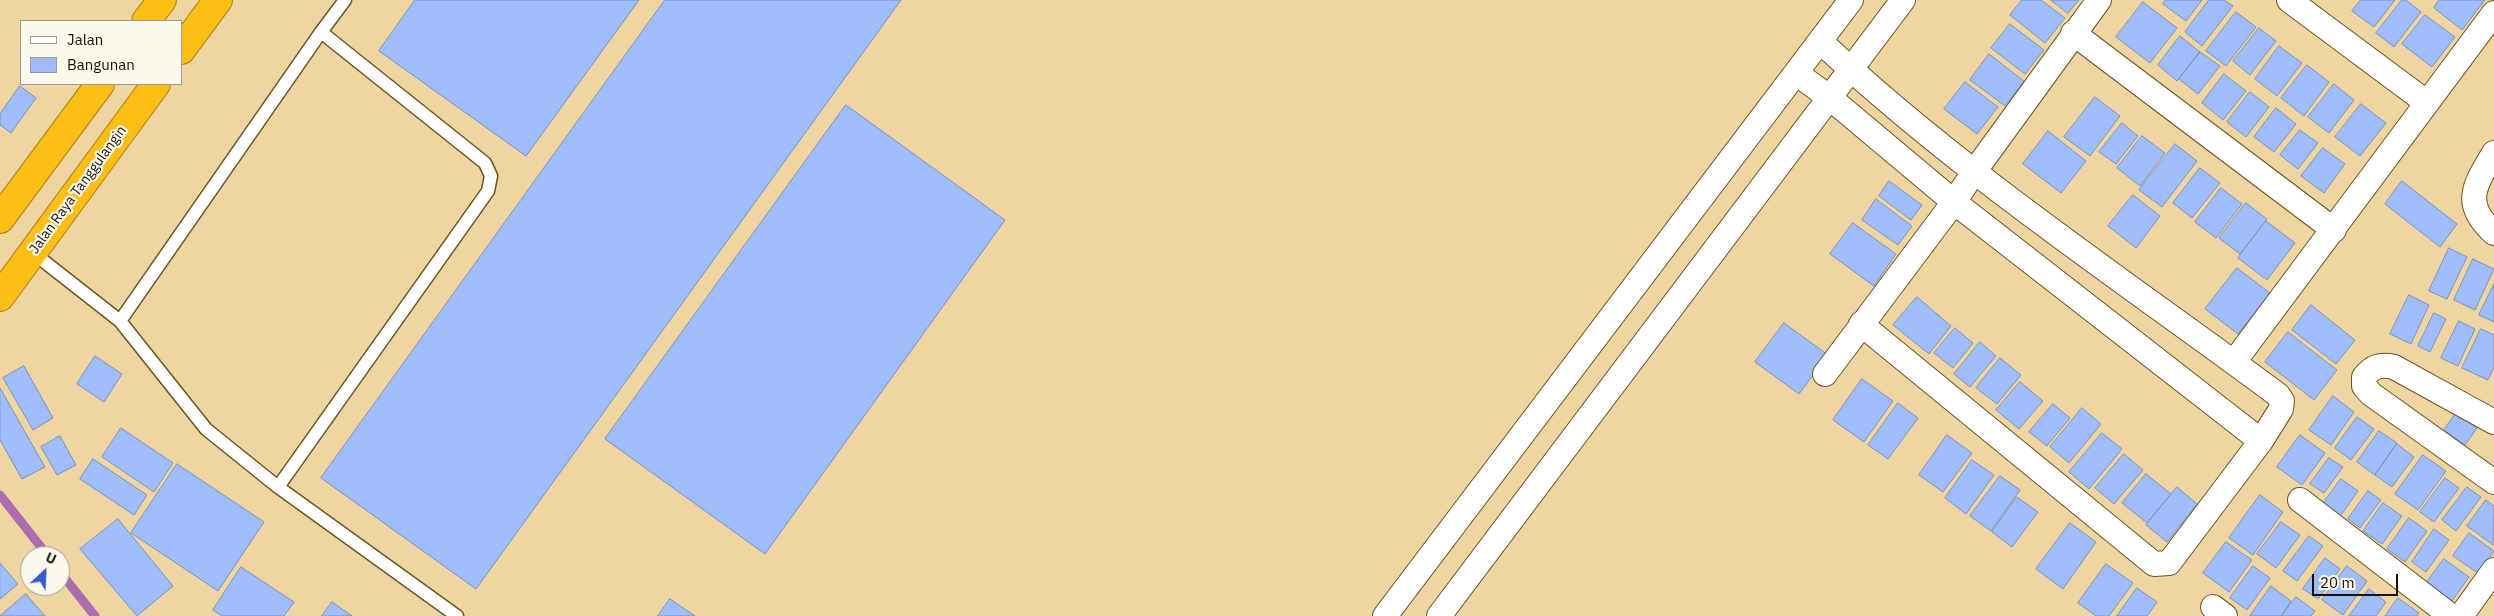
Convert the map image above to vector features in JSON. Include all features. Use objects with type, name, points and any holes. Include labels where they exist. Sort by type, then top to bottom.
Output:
[{"type":"highway","points":[[147,20],[162,0]]},
{"type":"highway","points":[[182,49],[218,0]]},
{"type":"highway","points":[[0,219],[99,85]]},
{"type":"highway","name":"Jalan Raya Tanggulangin","points":[[0,297],[155,85]]},
{"type":"street","points":[[1385,616],[1851,0]]},
{"type":"street","points":[[1439,616],[1903,0]]},
{"type":"street","points":[[1825,374],[1954,202],[2099,0]]},
{"type":"street","points":[[2289,0],[2426,102]]},
{"type":"street","points":[[2234,362],[2494,13]]},
{"type":"street","points":[[2074,33],[2334,230]]},
{"type":"street","points":[[1820,41],[1850,70],[1974,172],[2278,394],[2282,401],[2280,409],[2261,441],[2169,563],[2154,564],[1861,324]]},
{"type":"street","points":[[1796,73],[1830,98],[1954,202],[2261,441]]},
{"type":"street","points":[[2494,153],[2477,183],[2473,195],[2476,212],[2483,223],[2494,232]]},
{"type":"street","points":[[2494,422],[2394,367],[2382,365],[2374,367],[2364,378],[2364,386],[2371,394],[2494,482]]},
{"type":"street","points":[[2300,500],[2452,616]]},
{"type":"street","points":[[2461,616],[2494,570]]},
{"type":"lane","points":[[120,321],[345,0]]},
{"type":"lane","points":[[278,487],[488,191],[491,176],[485,163],[321,32]]},
{"type":"lane","points":[[32,252],[120,321],[206,430],[278,487],[457,616]]},
{"type":"building","points":[[415,0],[639,0],[526,156],[379,51]]},
{"type":"building","points":[[665,0],[901,0],[476,589],[321,478]]},
{"type":"building","points":[[2022,0],[2041,0],[2065,18],[2045,43],[2010,15]]},
{"type":"building","points":[[2051,0],[2079,0],[2068,13]]},
{"type":"building","points":[[2166,0],[2202,0],[2186,21],[2163,4]]},
{"type":"building","points":[[2209,0],[2224,0],[2233,6],[2202,46],[2185,32]]},
{"type":"building","points":[[2361,0],[2395,0],[2374,27],[2352,11]]},
{"type":"building","points":[[2402,0],[2406,0],[2421,12],[2394,47],[2376,33]]},
{"type":"building","points":[[2439,0],[2485,0],[2462,30],[2434,8]]},
{"type":"building","points":[[2143,2],[2177,28],[2150,63],[2116,37]]},
{"type":"building","points":[[2236,12],[2256,27],[2226,66],[2206,51]]},
{"type":"building","points":[[2425,15],[2455,37],[2432,67],[2402,44]]},
{"type":"building","points":[[2010,24],[2044,50],[2025,74],[1991,48]]},
{"type":"building","points":[[2259,28],[2276,41],[2250,75],[2233,61]]},
{"type":"building","points":[[2180,36],[2200,52],[2177,81],[2158,65]]},
{"type":"building","points":[[2279,46],[2302,63],[2277,96],[2255,79]]},
{"type":"building","points":[[2200,52],[2220,66],[2198,94],[2179,79]]},
{"type":"building","points":[[1989,54],[2024,81],[2005,106],[1970,80]]},
{"type":"building","points":[[2307,65],[2329,82],[2304,116],[2281,98]]},
{"type":"building","points":[[2224,74],[2246,91],[2223,120],[2202,103]]},
{"type":"building","points":[[1965,82],[1998,107],[1977,134],[1944,109]]},
{"type":"building","points":[[2334,84],[2354,100],[2329,133],[2308,117]]},
{"type":"building","points":[[20,86],[36,98],[11,133],[0,125],[0,114]]},
{"type":"building","points":[[2250,92],[2269,107],[2246,137],[2227,122]]},
{"type":"building","points":[[2095,97],[2120,116],[2090,156],[2064,137]]},
{"type":"building","points":[[2361,104],[2386,123],[2360,156],[2335,137]]},
{"type":"building","points":[[846,105],[1005,220],[765,554],[605,439]]},
{"type":"building","points":[[2276,108],[2296,124],[2274,152],[2254,137]]},
{"type":"building","points":[[2122,123],[2138,136],[2116,164],[2099,152]]},
{"type":"building","points":[[2300,130],[2318,143],[2298,169],[2280,155]]},
{"type":"building","points":[[2048,131],[2086,161],[2061,193],[2023,164]]},
{"type":"building","points":[[2142,136],[2165,153],[2140,186],[2117,168]]},
{"type":"building","points":[[2175,144],[2197,161],[2162,207],[2139,190]]},
{"type":"building","points":[[2323,148],[2345,164],[2324,193],[2301,176]]},
{"type":"building","points":[[2200,168],[2220,183],[2192,218],[2173,203]]},
{"type":"building","points":[[1889,181],[1922,205],[1911,220],[1879,196]]},
{"type":"building","points":[[2402,181],[2457,224],[2440,247],[2385,204]]},
{"type":"building","points":[[2221,188],[2242,204],[2216,238],[2195,222]]},
{"type":"building","points":[[2133,195],[2160,216],[2136,248],[2108,226]]},
{"type":"building","points":[[1876,199],[1912,226],[1898,245],[1862,220]]},
{"type":"building","points":[[2246,203],[2267,219],[2240,254],[2219,238]]},
{"type":"building","points":[[2266,221],[2295,243],[2267,280],[2238,258]]},
{"type":"building","points":[[1853,223],[1896,254],[1874,286],[1830,254]]},
{"type":"building","points":[[2449,248],[2467,257],[2447,299],[2429,291]]},
{"type":"building","points":[[2473,259],[2494,269],[2475,310],[2454,300]]},
{"type":"building","points":[[2237,268],[2270,293],[2238,334],[2205,309]]},
{"type":"building","points":[[2494,284],[2494,322],[2479,315]]},
{"type":"building","points":[[2409,295],[2429,305],[2411,344],[2390,334]]},
{"type":"building","points":[[1917,297],[1951,326],[1929,354],[1893,325]]},
{"type":"building","points":[[2311,305],[2355,340],[2336,364],[2292,330]]},
{"type":"building","points":[[2434,313],[2446,319],[2430,352],[2418,346]]},
{"type":"building","points":[[2459,321],[2475,329],[2458,366],[2441,358]]},
{"type":"building","points":[[1784,323],[1828,355],[1799,394],[1755,362]]},
{"type":"building","points":[[1955,328],[1973,343],[1953,368],[1934,353]]},
{"type":"building","points":[[2481,329],[2494,335],[2494,367],[2488,380],[2462,368]]},
{"type":"building","points":[[2288,332],[2337,370],[2314,400],[2265,362]]},
{"type":"building","points":[[1980,342],[1996,356],[1970,387],[1954,374]]},
{"type":"building","points":[[95,356],[122,374],[104,402],[77,384]]},
{"type":"building","points":[[2000,358],[2021,375],[1997,404],[1976,388]]},
{"type":"building","points":[[24,366],[53,418],[33,430],[3,378]]},
{"type":"building","points":[[1862,379],[1893,401],[1864,442],[1833,420]]},
{"type":"building","points":[[2020,382],[2043,401],[2019,429],[1996,410]]},
{"type":"building","points":[[0,388],[45,467],[22,479],[0,440]]},
{"type":"building","points":[[2333,396],[2354,412],[2331,445],[2309,430]]},
{"type":"building","points":[[1898,403],[1918,418],[1888,459],[1868,445]]},
{"type":"building","points":[[2053,404],[2070,418],[2047,446],[2029,432]]},
{"type":"building","points":[[2082,408],[2101,424],[2069,463],[2050,447]]},
{"type":"building","points":[[2456,413],[2477,428],[2465,445],[2444,430]]},
{"type":"building","points":[[2357,417],[2374,429],[2351,460],[2335,448]]},
{"type":"building","points":[[121,428],[173,463],[154,492],[102,457]]},
{"type":"building","points":[[2379,431],[2397,443],[2375,475],[2357,462]]},
{"type":"building","points":[[2102,433],[2122,449],[2089,489],[2069,472]]},
{"type":"building","points":[[1947,435],[1972,453],[1943,492],[1919,475]]},
{"type":"building","points":[[2300,435],[2325,453],[2302,485],[2277,467]]},
{"type":"building","points":[[60,436],[76,465],[57,475],[41,447]]},
{"type":"building","points":[[2397,444],[2414,457],[2392,487],[2375,475]]},
{"type":"building","points":[[2124,454],[2143,470],[2114,504],[2095,488]]},
{"type":"building","points":[[2423,455],[2446,471],[2418,510],[2395,494]]},
{"type":"building","points":[[2329,458],[2343,467],[2324,493],[2310,484]]},
{"type":"building","points":[[93,459],[147,495],[134,515],[80,479]]},
{"type":"building","points":[[1972,460],[1994,475],[1966,514],[1945,498]]},
{"type":"building","points":[[177,464],[264,522],[218,591],[131,533]]},
{"type":"building","points":[[2146,474],[2171,494],[2147,523],[2122,503]]},
{"type":"building","points":[[2000,476],[2020,490],[1991,531],[1970,516]]},
{"type":"building","points":[[2445,478],[2459,488],[2434,522],[2420,512]]},
{"type":"building","points":[[2341,479],[2358,491],[2339,518],[2322,505]]},
{"type":"building","points":[[2177,487],[2197,504],[2167,542],[2146,525]]},
{"type":"building","points":[[2467,487],[2481,497],[2456,531],[2442,520]]},
{"type":"building","points":[[2368,491],[2381,500],[2360,528],[2348,519]]},
{"type":"building","points":[[2260,495],[2283,512],[2253,555],[2229,538]]},
{"type":"building","points":[[2017,497],[2038,512],[2012,547],[1992,532]]},
{"type":"building","points":[[2486,500],[2494,506],[2493,545],[2467,526]]},
{"type":"building","points":[[2383,503],[2402,516],[2382,544],[2363,531]]},
{"type":"building","points":[[2409,518],[2427,531],[2405,562],[2387,549]]},
{"type":"building","points":[[118,519],[173,586],[137,616],[80,549]]},
{"type":"building","points":[[2281,522],[2300,535],[2276,568],[2257,554]]},
{"type":"building","points":[[2070,523],[2096,542],[2063,589],[2036,569]]},
{"type":"building","points":[[2434,529],[2449,540],[2426,572],[2412,562]]},
{"type":"building","points":[[2469,533],[2494,551],[2479,574],[2453,556]]},
{"type":"building","points":[[2309,536],[2323,546],[2297,581],[2283,571]]},
{"type":"building","points":[[2226,542],[2252,560],[2229,592],[2203,573]]},
{"type":"building","points":[[2325,558],[2340,569],[2318,599],[2303,589]]},
{"type":"building","points":[[2444,559],[2469,577],[2452,601],[2426,583]]},
{"type":"building","points":[[0,563],[18,584],[0,599]]},
{"type":"building","points":[[2106,564],[2133,583],[2109,616],[2096,616],[2078,603]]},
{"type":"building","points":[[2253,566],[2270,578],[2247,610],[2230,598]]},
{"type":"building","points":[[2347,566],[2367,581],[2343,615],[2322,600]]},
{"type":"building","points":[[241,567],[294,602],[284,616],[222,616],[213,610]]},
{"type":"building","points":[[2271,586],[2291,601],[2281,616],[2250,616]]},
{"type":"building","points":[[2137,588],[2157,602],[2147,616],[2117,616]]},
{"type":"building","points":[[2369,589],[2386,602],[2376,616],[2349,616]]},
{"type":"building","points":[[24,596],[28,596],[45,616],[0,616]]},
{"type":"building","points":[[2296,597],[2315,611],[2311,616],[2282,616]]},
{"type":"building","points":[[2398,598],[2419,613],[2417,616],[2385,616]]},
{"type":"building","points":[[670,599],[695,616],[658,616]]},
{"type":"building","points":[[332,602],[352,616],[322,616]]},
{"type":"waterway","points":[[0,495],[40,546]]},
{"type":"waterway","points":[[70,585],[95,616]]}]
